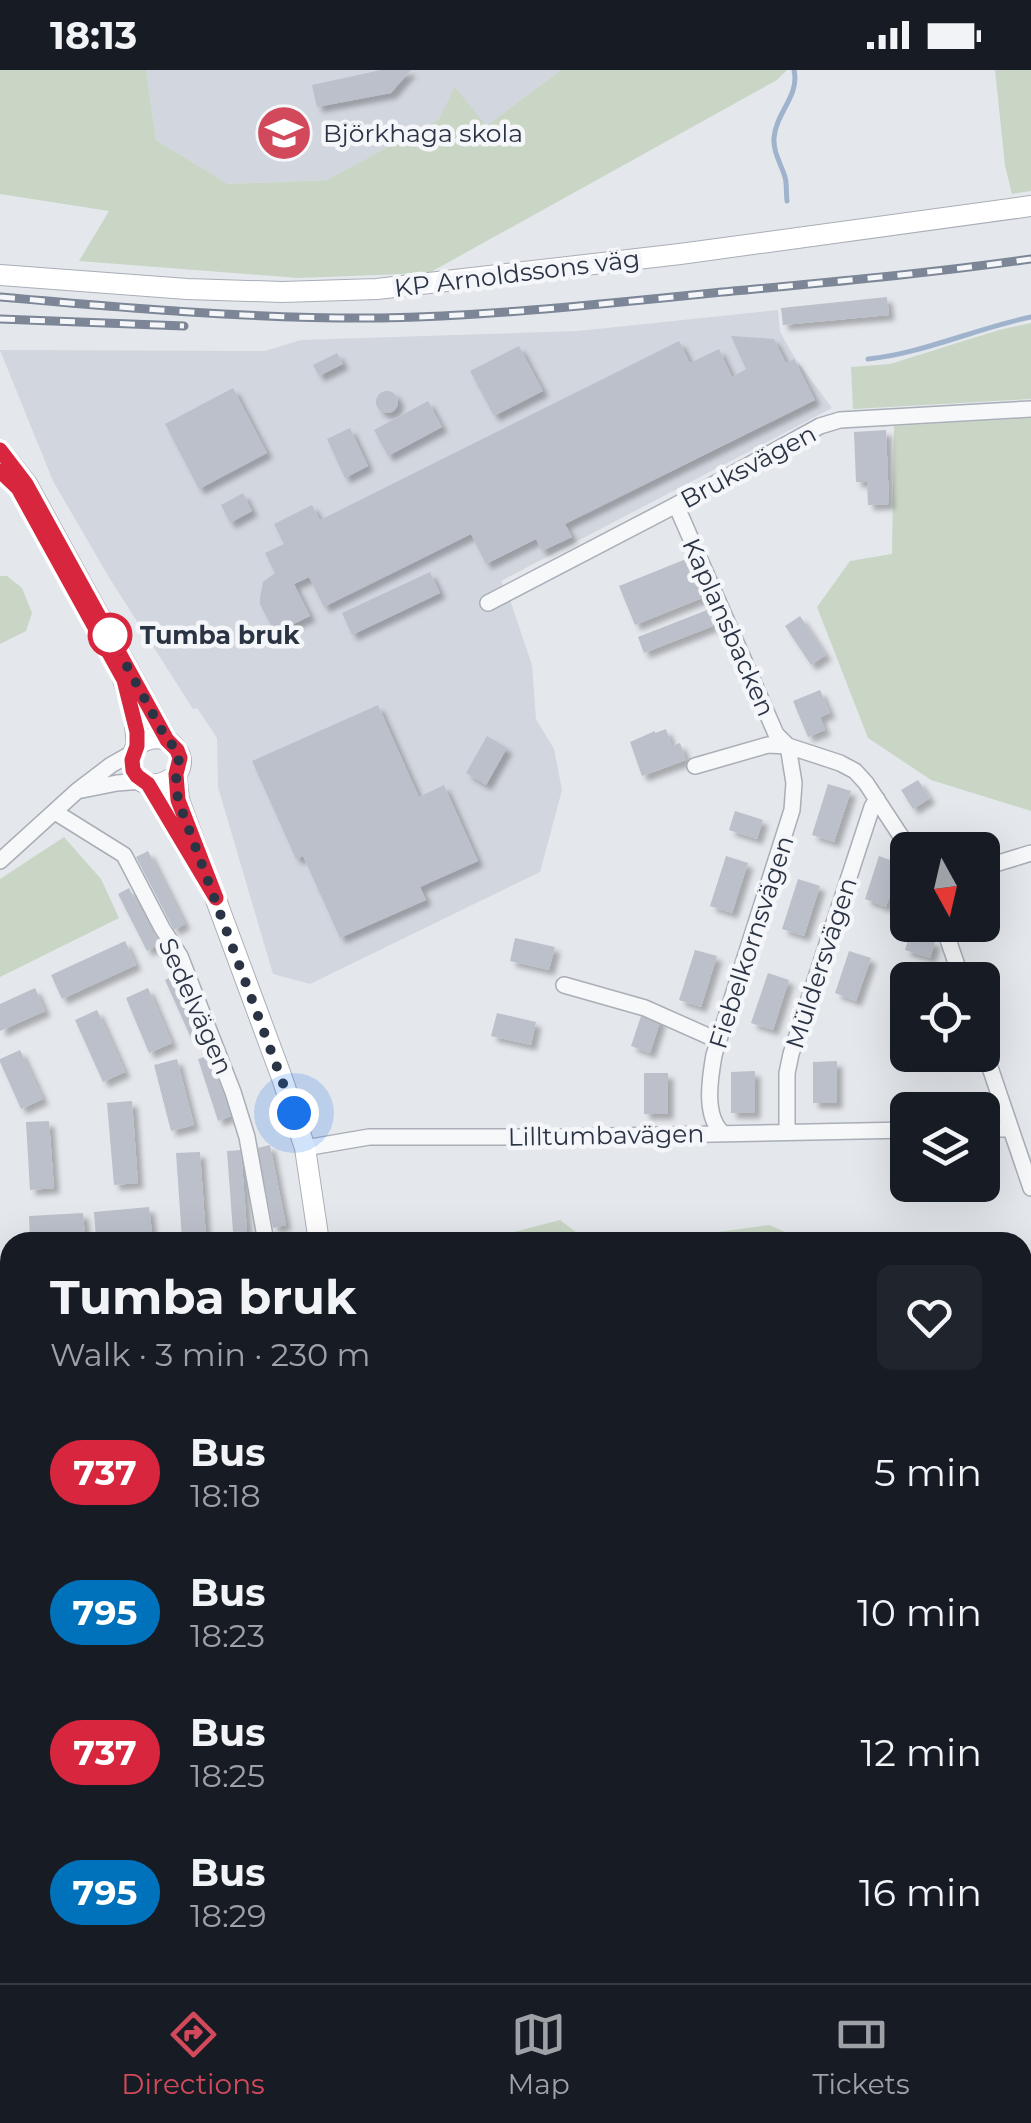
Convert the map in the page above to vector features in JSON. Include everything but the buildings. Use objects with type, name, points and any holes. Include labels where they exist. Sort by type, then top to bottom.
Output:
[{"type":"main road","name":"KP Arnoldssons väg","points":[[0,274],[187,289],[377,289],[680,254],[1031,206]]},
{"type":"main road","points":[[0,450],[26,484],[167,740],[177,750],[178,800],[305,1148],[318,1232]]},
{"type":"main road","points":[[0,471],[18,488],[124,680],[134,714],[133,770],[216,898]]},
{"type":"main road","points":[[136,749],[150,738],[167,740]]},
{"type":"main road","points":[[145,783],[164,784],[176,774]]},
{"type":"street","name":"Bruksvägen","points":[[488,602],[820,426],[840,420],[1031,409]]},
{"type":"street","name":"Kaplansbacken","points":[[676,504],[776,734],[788,746]]},
{"type":"street","points":[[695,766],[768,744],[788,746],[855,771],[899,832]]},
{"type":"street","name":"Fiebelkornsvägen","points":[[724,1134],[712,1118],[712,1066],[792,810],[794,783],[788,746]]},
{"type":"street","points":[[0,861],[76,791],[136,749]]},
{"type":"street","points":[[76,791],[117,783],[145,783]]},
{"type":"street","name":"Müldersvägen","points":[[787,1132],[787,1073],[791,1054],[878,799]]},
{"type":"street","name":"Sedelvägen","points":[[56,812],[124,855],[180,956],[247,1137],[264,1232]]},
{"type":"street","points":[[1000,863],[1031,854]]},
{"type":"street","points":[[564,985],[645,1008],[718,1040]]},
{"type":"street","points":[[991,1072],[1031,1188]]},
{"type":"street","points":[[1000,1129],[1010,1129]]},
{"type":"street","name":"Lilltumbavägen","points":[[305,1148],[369,1136],[890,1130]]},
{"type":"shaded area","name":"Björkhaga skola","points":[[146,70],[561,70],[486,126],[439,119],[327,180],[228,184],[156,140]]},
{"type":"shaded area","points":[[778,310],[780,332],[832,408],[501,581],[532,665],[536,719],[554,749],[562,790],[540,872],[310,984],[273,974],[218,787],[217,738],[197,708],[193,709],[110,579],[53,481],[0,350],[265,351],[301,340],[578,331]]},
{"type":"green space","points":[[0,70],[146,70],[156,140],[228,184],[327,180],[439,119],[455,87],[486,126],[561,70],[787,70],[777,80],[429,273],[298,278],[79,261],[109,211],[0,194]]},
{"type":"green space","points":[[995,70],[1031,70],[1031,191],[1012,194],[1005,166]]},
{"type":"green space","points":[[1031,323],[1031,399],[853,409],[851,367],[890,364]]},
{"type":"green space","points":[[1031,418],[1031,811],[931,780],[868,738],[817,607],[850,561],[892,554],[894,426]]},
{"type":"green space","points":[[0,576],[7,576],[22,588],[32,613],[26,631],[0,644]]},
{"type":"green space","points":[[64,837],[101,879],[119,918],[0,977],[0,879]]},
{"type":"green space","points":[[560,1220],[576,1232],[514,1232]]},
{"type":"green space","points":[[769,1225],[785,1232],[717,1232]]},
{"type":"waterway","points":[[787,201],[786,180],[774,138],[794,88],[794,70]]},
{"type":"waterway","points":[[868,359],[908,352],[1031,317]]},
{"type":"railway","points":[[0,297],[237,315],[422,317],[872,278],[1031,259]]},
{"type":"railway","points":[[0,319],[184,326]]},
{"type":"bus line","name":"737","points":[[0,450],[26,484],[167,740],[177,750],[178,800],[216,898],[148,784],[133,770],[137,732],[124,680],[18,488],[0,471]]},
{"type":"place","name":"Björkhaga skola","points":[[284,133]]},
{"type":"place","name":"Tumba bruk","points":[[110,635]]},
{"type":"route","points":[[110,635],[167,740],[177,750],[178,800],[294,1113]]}]
